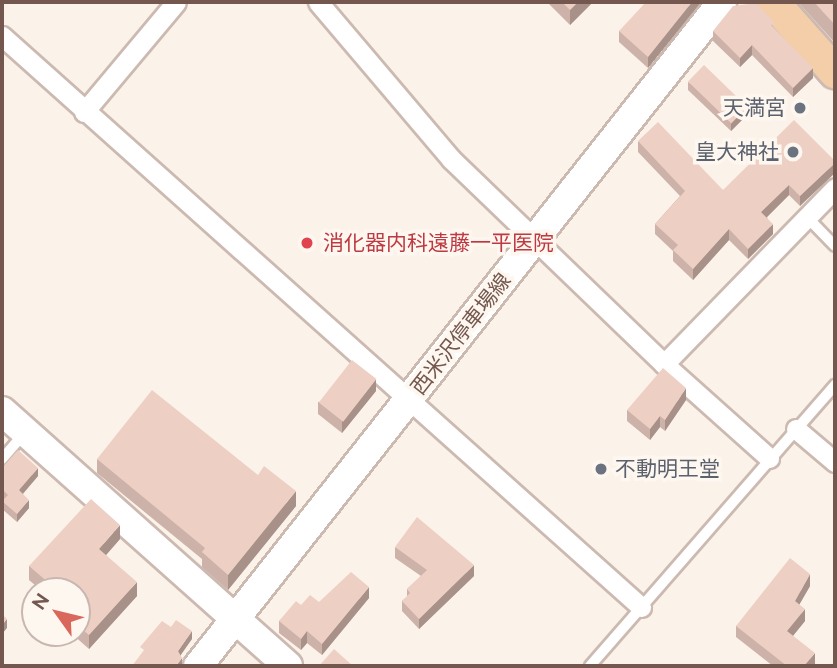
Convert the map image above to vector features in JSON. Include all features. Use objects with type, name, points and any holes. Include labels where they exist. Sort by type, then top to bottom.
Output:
[{"type":"main road","name":"西米沢停車場線","points":[[198,666],[722,2]]},
{"type":"main road","points":[[773,2],[835,72]]},
{"type":"main road","points":[[2,411],[237,616],[288,666]]},
{"type":"street","points":[[84,112],[176,2]]},
{"type":"street","points":[[318,2],[451,159],[664,364],[769,458]]},
{"type":"street","points":[[2,36],[84,112],[411,398],[641,607]]},
{"type":"street","points":[[664,364],[835,188]]},
{"type":"street","points":[[796,429],[835,463]]},
{"type":"lane","points":[[807,217],[835,246]]},
{"type":"lane","points":[[590,666],[835,385]]},
{"type":"lane","points":[[2,459],[25,433]]},
{"type":"building","points":[[562,2],[578,2],[570,10]]},
{"type":"building","points":[[646,2],[692,2],[648,57],[619,31]]},
{"type":"building","points":[[814,2],[835,2],[835,25]]},
{"type":"building","points":[[756,3],[774,22],[771,25],[813,68],[793,88],[752,45],[740,58],[713,31],[733,6]]},
{"type":"building","points":[[704,65],[747,107],[731,123],[688,82]]},
{"type":"building","points":[[794,120],[835,163],[800,196],[789,185],[761,212],[773,224],[748,249],[729,229],[693,269],[673,250],[678,245],[655,224],[685,191],[638,141],[658,122],[723,190]]},
{"type":"building","points":[[352,360],[376,379],[343,422],[319,403]]},
{"type":"building","points":[[663,368],[686,388],[665,420],[660,416],[650,429],[627,410]]},
{"type":"building","points":[[152,390],[258,475],[264,466],[296,491],[228,575],[202,552],[205,548],[97,459]]},
{"type":"building","points":[[18,450],[38,468],[19,490],[29,500],[17,514],[2,501],[8,495],[2,489],[2,468]]},
{"type":"building","points":[[91,499],[120,525],[99,549],[137,582],[91,633],[91,577],[42,577],[29,566]]},
{"type":"building","points":[[417,517],[474,565],[419,619],[402,601],[410,593],[407,589],[427,570],[395,547]]},
{"type":"building","points":[[790,558],[810,574],[795,601],[805,609],[787,631],[815,653],[804,666],[787,666],[736,626]]},
{"type":"building","points":[[351,572],[369,587],[322,644],[307,631],[301,639],[279,621],[296,601],[301,605],[310,595],[319,602]]},
{"type":"building","points":[[176,620],[192,631],[178,651],[182,658],[176,666],[132,666],[144,650],[140,647],[162,621],[171,627]]},
{"type":"building","points":[[334,649],[353,666],[319,666]]},
{"type":"place","name":"天満宮","points":[[800,108]]},
{"type":"place","name":"皇大神社","points":[[793,152]]},
{"type":"place","name":"消化器内科遠藤一平医院","points":[[307,243]]},
{"type":"place","name":"不動明王堂","points":[[601,469]]}]
